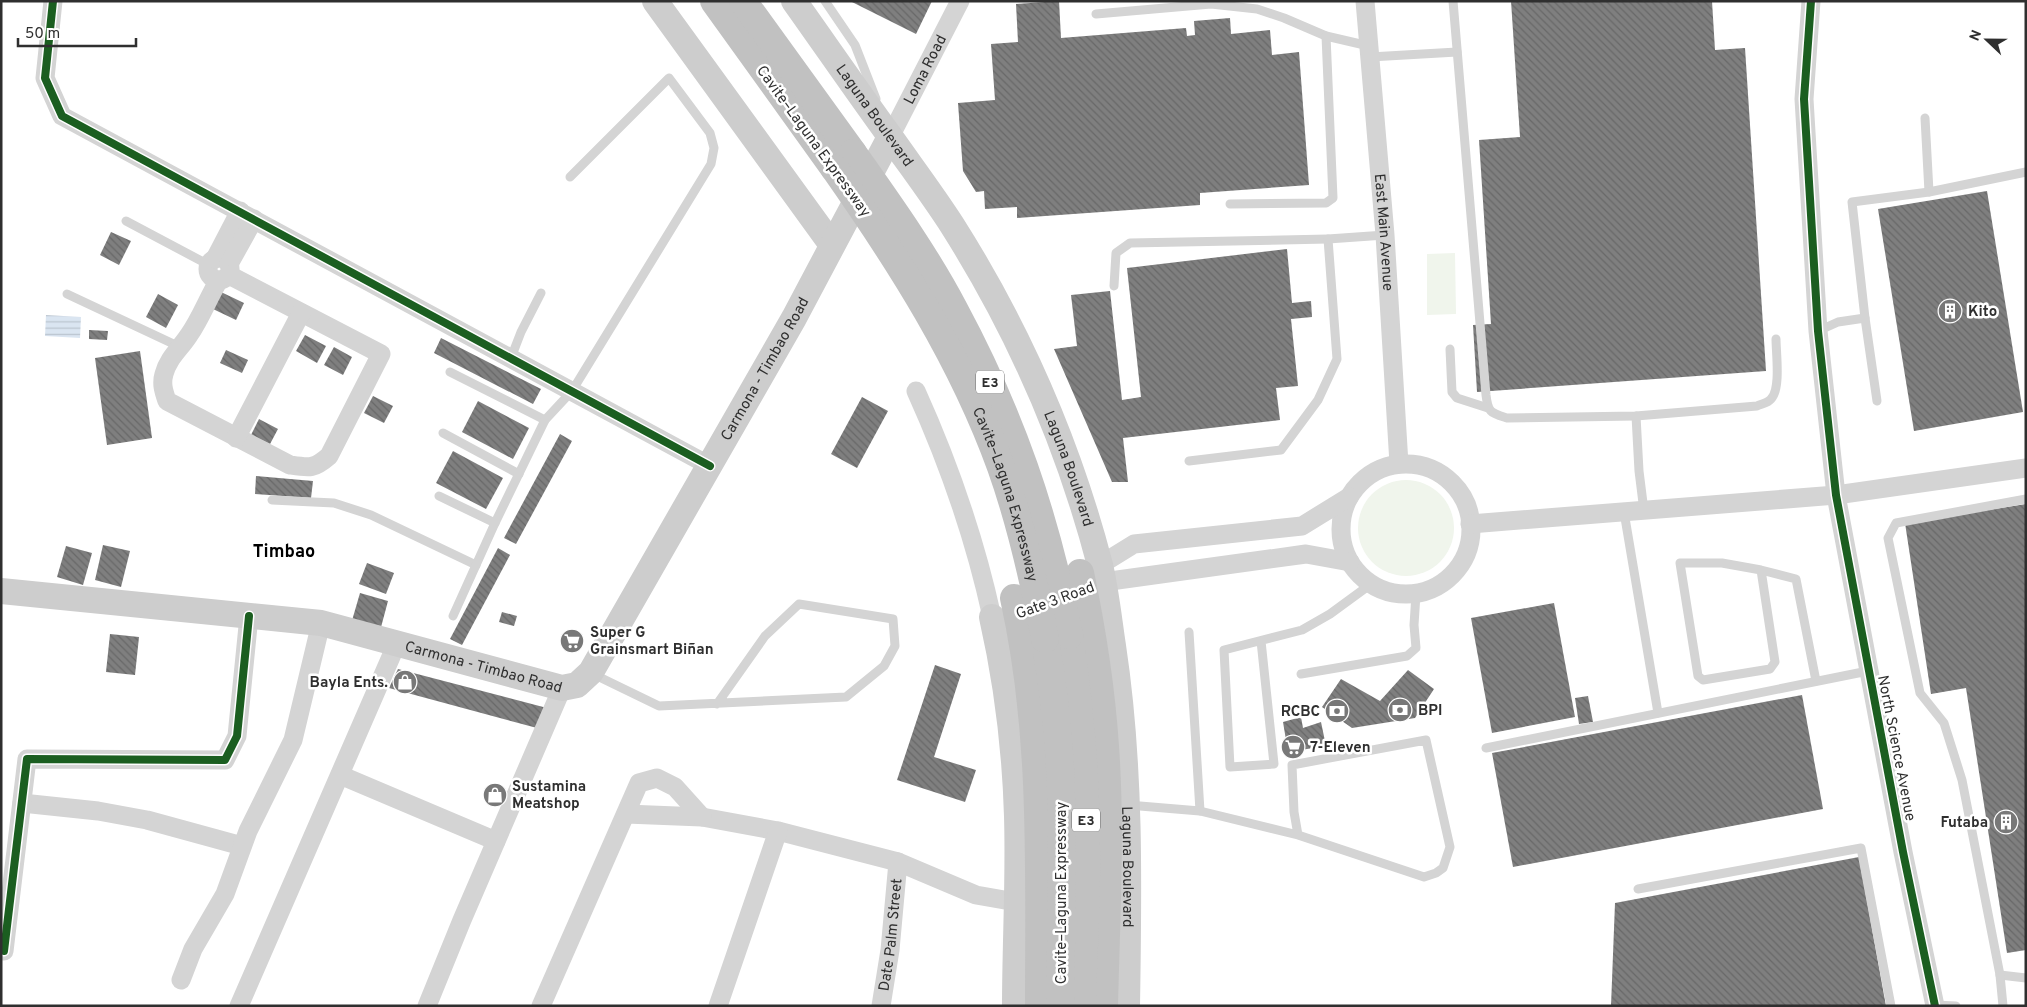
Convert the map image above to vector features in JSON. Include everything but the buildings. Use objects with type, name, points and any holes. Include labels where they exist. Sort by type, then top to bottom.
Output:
[{"type":"highway","name":"Cavite–Laguna Expressway","points":[[714,1],[844,160]]},
{"type":"highway","name":"Cavite–Laguna Expressway","points":[[742,1],[844,160],[879,232],[955,361],[1001,467],[1029,562],[1057,637],[1080,718],[1086,808],[1082,1006]]},
{"type":"highway","points":[[1091,578],[1106,772],[1104,1006]]},
{"type":"highway","points":[[1008,610],[1031,698],[1040,837],[1039,1006]]},
{"type":"highway","name":"Cavite–Laguna Expressway","points":[[1057,637],[1057,722],[1062,854],[1060,1006]]},
{"type":"main road","points":[[655,1],[832,245]]},
{"type":"main road","name":"Laguna Boulevard","points":[[794,1],[953,226],[986,283],[1025,360],[1059,439],[1091,578],[1118,676],[1128,805],[1127,1006]]},
{"type":"main road","name":"Carmona - Timbao Road","points":[[1,591],[321,623],[562,688],[577,685],[591,672],[710,466],[794,318],[890,137]]},
{"type":"main road","name":"Gate 3 Road","points":[[1008,610],[1091,578]]},
{"type":"main road","points":[[1008,610],[1001,654],[1013,748],[1017,818],[1014,1006]]},
{"type":"street","points":[[53,1],[45,78],[62,116],[710,466]]},
{"type":"street","name":"Loma Road","points":[[890,137],[960,1]]},
{"type":"street","name":"East Main Avenue","points":[[1365,1],[1385,235],[1399,464]]},
{"type":"street","name":"North Science Avenue","points":[[1811,1],[1804,99],[1818,330],[1836,495],[1868,671],[1935,1005]]},
{"type":"street","points":[[218,269],[381,354],[329,456],[318,466],[308,468],[290,466],[167,401],[162,389],[164,375],[177,348],[189,336],[218,269],[247,215]]},
{"type":"street","points":[[236,438],[301,313]]},
{"type":"street","points":[[916,391],[939,442],[982,572],[1008,610]]},
{"type":"street","points":[[1399,464],[1426,467],[1449,480],[1463,497],[1470,524],[1471,535],[1467,551],[1459,567],[1447,580],[1432,589],[1416,594],[1393,593],[1371,584],[1356,571],[1350,562],[1343,544],[1341,525],[1349,497],[1358,485],[1370,475],[1384,468],[1399,464]]},
{"type":"street","points":[[1470,524],[1836,495],[2026,468]]},
{"type":"street","name":"Gate 3 Road","points":[[1091,578],[1134,544],[1302,526],[1349,497]]},
{"type":"street","name":"Gate 3 Road","points":[[1091,578],[1306,554],[1350,562]]},
{"type":"street","points":[[4,951],[28,759],[225,760],[237,736],[249,616]]},
{"type":"street","points":[[181,980],[193,949],[225,894],[242,846],[293,740],[321,623]]},
{"type":"street","points":[[243,1005],[397,642]]},
{"type":"street","points":[[427,1006],[562,688]]},
{"type":"street","points":[[340,775],[496,841]]},
{"type":"street","points":[[541,1006],[639,783],[656,778],[675,788],[702,817]]},
{"type":"street","points":[[22,803],[98,811],[148,820],[242,846]]},
{"type":"street","points":[[626,814],[702,817],[778,831],[898,862],[976,895],[1016,902]]},
{"type":"street","points":[[718,1006],[778,831]]},
{"type":"street","name":"Date Palm Street","points":[[882,1006],[890,950],[898,862]]},
{"type":"lane","points":[[825,1],[855,45],[890,137]]},
{"type":"lane","points":[[1453,1],[1488,408]]},
{"type":"lane","points":[[1096,14],[1211,4],[1257,9],[1370,51],[1457,52]]},
{"type":"lane","points":[[1230,204],[1326,203],[1333,198],[1326,36]]},
{"type":"lane","points":[[452,616],[545,420],[572,391],[711,164],[714,148],[710,133],[669,78],[570,177]]},
{"type":"lane","points":[[1925,118],[1929,192]]},
{"type":"lane","points":[[1877,401],[1865,318],[1852,202],[1929,192],[2026,172]]},
{"type":"lane","points":[[126,221],[218,269]]},
{"type":"lane","points":[[1114,286],[1116,252],[1130,243],[1328,239],[1385,235]]},
{"type":"lane","points":[[1189,461],[1281,450],[1318,400],[1337,359],[1328,239]]},
{"type":"lane","points":[[511,358],[521,332],[541,293]]},
{"type":"lane","points":[[67,294],[177,348]]},
{"type":"lane","points":[[1818,330],[1838,322],[1865,318]]},
{"type":"lane","points":[[1450,349],[1452,392],[1458,398],[1488,408],[1493,414],[1507,418],[1636,416],[1757,406],[1770,400],[1775,394],[1777,380],[1776,340]]},
{"type":"lane","points":[[450,372],[545,420]]},
{"type":"lane","points":[[1636,416],[1639,471],[1644,510]]},
{"type":"lane","points":[[443,433],[519,474]]},
{"type":"lane","points":[[439,496],[495,523]]},
{"type":"lane","points":[[2003,1006],[2000,975],[1962,780],[1944,722],[1920,693],[1888,538],[1896,523],[2026,499]]},
{"type":"lane","points":[[272,500],[334,503],[362,512],[476,565]]},
{"type":"lane","points":[[1624,512],[1658,713]]},
{"type":"lane","points":[[1762,570],[1775,662],[1770,669],[1703,680],[1698,676],[1680,563],[1722,563],[1762,570],[1796,579],[1816,681]]},
{"type":"lane","points":[[1261,641],[1274,764],[1230,767],[1224,650],[1302,630],[1330,614],[1371,584]]},
{"type":"lane","points":[[1301,674],[1407,656],[1416,648],[1414,626],[1416,594]]},
{"type":"lane","points":[[591,672],[659,706],[717,704],[846,697],[884,666],[895,646],[893,619],[799,604],[765,636],[717,704]]},
{"type":"lane","points":[[1189,632],[1200,811]]},
{"type":"lane","points":[[1486,748],[1868,671]]},
{"type":"lane","points":[[1128,805],[1200,811],[1298,835],[1424,877],[1436,873],[1443,868],[1450,847],[1426,740],[1292,765],[1293,802],[1298,835]]},
{"type":"lane","points":[[1638,889],[1861,848],[1891,1006]]},
{"type":"lane","points":[[2000,975],[2026,978]]},
{"type":"lane","points":[[1935,1005],[1956,1006]]},
{"type":"shaded area","points":[[1455,253],[1456,314],[1427,315],[1427,254]]},
{"type":"shaded area","points":[[46,315],[81,317],[80,338],[45,336]]},
{"type":"shaded area","points":[[1406,480],[1424,484],[1440,494],[1450,510],[1454,528],[1450,546],[1440,562],[1424,572],[1406,576],[1388,572],[1372,562],[1362,546],[1358,528],[1362,510],[1372,494],[1388,484]]},
{"type":"cycle path","points":[[53,1],[45,78],[62,116],[710,466]]},
{"type":"cycle path","points":[[1811,1],[1804,99],[1818,331],[1836,495],[1903,852],[1935,1006]]},
{"type":"cycle path","points":[[4,951],[27,759],[225,760],[237,736],[249,616]]},
{"type":"place","name":"Kito","points":[[1950,311]]},
{"type":"place","name":"Super G Grainsmart Biñan","points":[[572,641]]},
{"type":"place","name":"Bayla Ents.","points":[[405,682]]},
{"type":"place","name":"BPI","points":[[1400,710]]},
{"type":"place","name":"RCBC","points":[[1337,711]]},
{"type":"place","name":"7-Eleven","points":[[1293,747]]},
{"type":"place","name":"Sustamina Meatshop","points":[[495,795]]},
{"type":"place","name":"Futaba","points":[[2006,822]]},
{"type":"district","name":"Timbao","points":[[284,551]]}]
